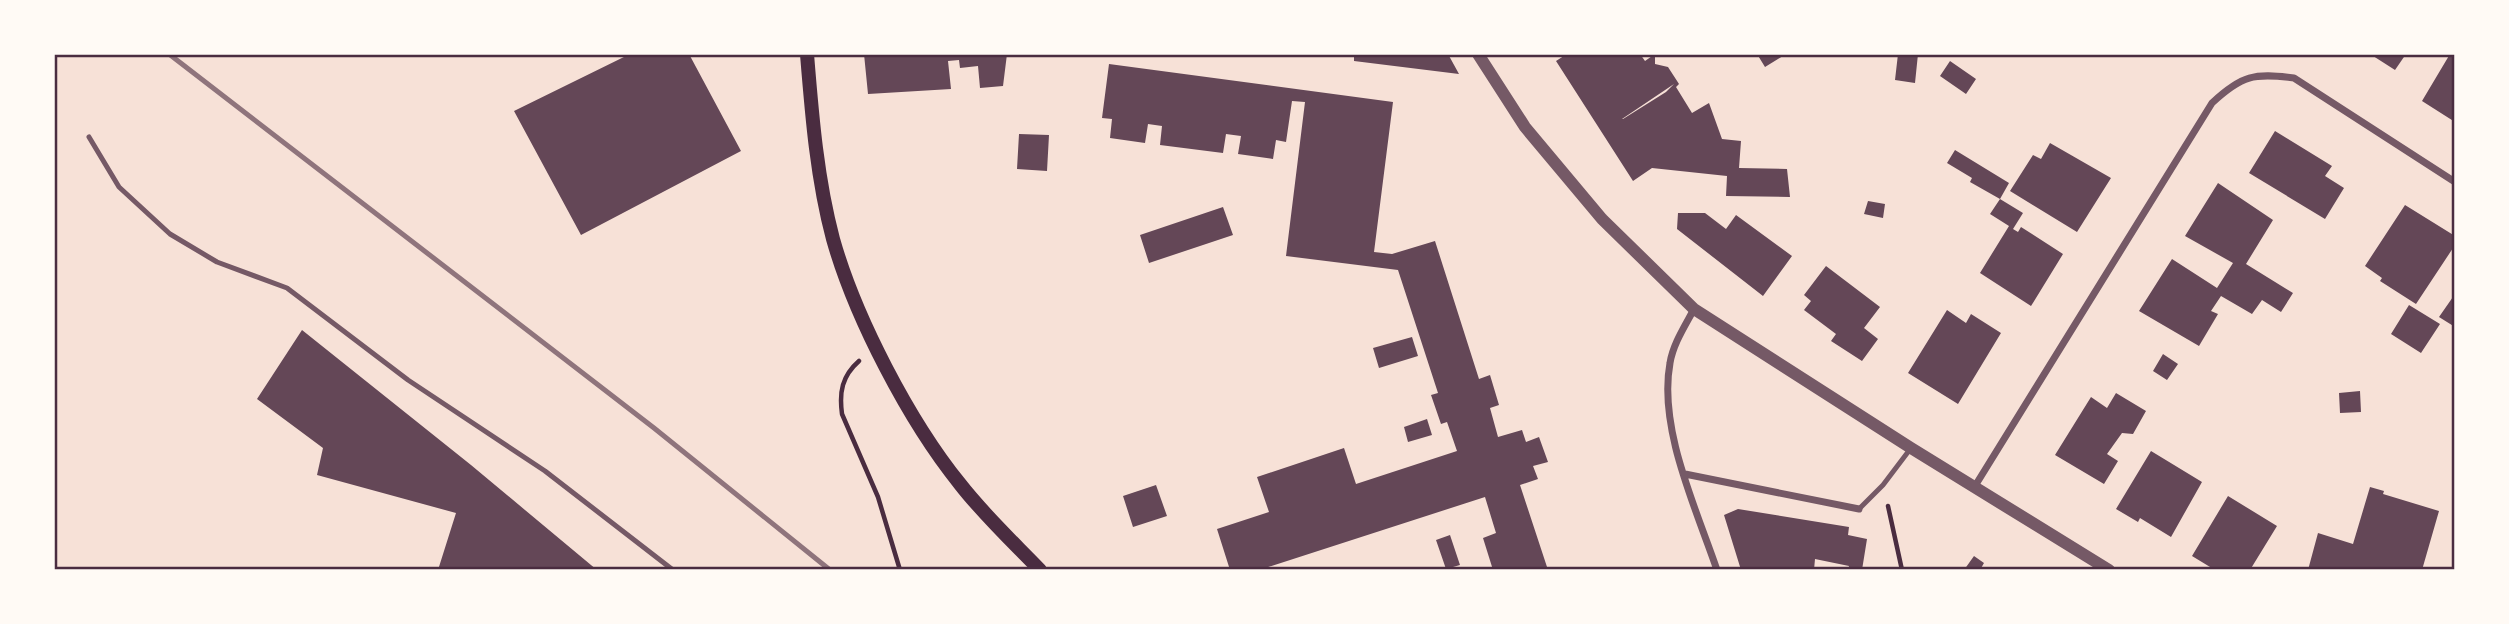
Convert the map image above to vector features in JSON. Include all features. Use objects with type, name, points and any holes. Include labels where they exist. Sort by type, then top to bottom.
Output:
[{"type":"main road","points":[[807,54],[814,141],[834,239],[859,315],[919,423],[959,483],[1040,570]]},
{"type":"street","points":[[1479,54],[1525,127],[1602,219],[1694,309],[1911,448],[2109,570]]},
{"type":"street","points":[[1975,486],[2211,103],[2234,82],[2265,74],[2294,78],[2455,182]]},
{"type":"street","points":[[1694,309],[1670,360],[1667,382],[1672,434],[1717,570]]},
{"type":"street","points":[[1685,474],[1859,509]]},
{"type":"lane","points":[[89,137],[119,187],[170,234],[217,262],[265,278],[294,294],[408,380],[545,471],[673,570]]},
{"type":"lane","points":[[1859,509],[1883,485],[1911,448]]},
{"type":"path","points":[[877,348],[850,369],[841,388],[840,401],[849,431],[878,497],[900,570]]},
{"type":"path","points":[[1883,485],[1902,570]]},
{"type":"building","points":[[630,54],[689,54],[741,151],[581,235],[514,111]]},
{"type":"building","points":[[864,54],[1007,54],[1003,86],[980,88],[978,66],[960,68],[959,60],[948,61],[951,89],[868,94]]},
{"type":"building","points":[[1354,54],[1448,54],[1459,74],[1354,61]]},
{"type":"building","points":[[1567,54],[1640,54],[1645,61],[1655,54],[1655,64],[1668,67],[1679,84],[1676,87],[1692,113],[1709,103],[1722,139],[1741,141],[1739,168],[1787,169],[1790,197],[1726,196],[1727,176],[1652,168],[1633,181],[1556,61]],"holes":[[[1674,84],[1623,119],[1622,119]]]},
{"type":"building","points":[[1757,54],[1782,54],[1783,56],[1765,67]]},
{"type":"building","points":[[1898,54],[1918,54],[1915,83],[1895,80]]},
{"type":"building","points":[[2370,54],[2406,54],[2395,70]]},
{"type":"building","points":[[2450,54],[2455,54],[2455,122],[2422,101]]},
{"type":"building","points":[[1950,61],[1976,79],[1966,94],[1940,76]]},
{"type":"building","points":[[1109,64],[1393,102],[1374,252],[1392,254],[1435,241],[1479,379],[1490,375],[1499,405],[1490,408],[1498,437],[1522,430],[1526,442],[1539,437],[1548,462],[1533,466],[1538,479],[1520,485],[1548,570],[1493,570],[1483,538],[1496,533],[1485,497],[1259,570],[1230,570],[1217,529],[1269,512],[1257,477],[1344,448],[1356,484],[1457,451],[1447,422],[1441,424],[1431,395],[1438,393],[1398,270],[1286,256],[1305,102],[1292,101],[1286,142],[1276,140],[1273,159],[1238,154],[1241,136],[1226,134],[1223,153],[1160,145],[1162,126],[1148,124],[1145,143],[1110,138],[1112,119],[1102,118]]},
{"type":"building","points":[[2275,131],[2332,166],[2325,176],[2344,188],[2325,219],[2249,173]]},
{"type":"building","points":[[1019,134],[1049,135],[1047,171],[1017,169]]},
{"type":"building","points":[[2050,143],[2111,178],[2077,232],[2010,191],[2033,155],[2041,159]]},
{"type":"building","points":[[1955,150],[2009,183],[2000,199],[1970,182],[1972,178],[1947,163]]},
{"type":"building","points":[[2218,183],[2273,220],[2246,264],[2293,293],[2281,312],[2262,300],[2252,314],[2221,296],[2211,311],[2218,314],[2199,346],[2139,311],[2172,259],[2217,288],[2233,263],[2185,236]]},
{"type":"building","points":[[2000,199],[2023,213],[2013,229],[2018,232],[2021,227],[2063,254],[2031,306],[1980,273],[2009,226],[1990,214]]},
{"type":"building","points":[[1868,201],[1885,204],[1883,218],[1864,214]]},
{"type":"building","points":[[2405,205],[2455,236],[2455,245],[2416,304],[2380,281],[2382,278],[2365,266]]},
{"type":"building","points":[[1223,207],[1233,235],[1149,263],[1140,235]]},
{"type":"building","points":[[1678,213],[1705,213],[1726,229],[1736,215],[1792,256],[1763,296],[1677,229]]},
{"type":"building","points":[[1826,266],[1880,307],[1864,328],[1878,339],[1862,361],[1831,341],[1836,334],[1804,310],[1811,301],[1804,295]]},
{"type":"building","points":[[2455,294],[2455,327],[2439,317]]},
{"type":"building","points":[[2409,305],[2440,324],[2421,353],[2391,334]]},
{"type":"building","points":[[1947,310],[1966,323],[1971,314],[2001,333],[1958,404],[1908,373]]},
{"type":"building","points":[[302,330],[597,570],[438,570],[456,513],[317,475],[323,448],[257,399]]},
{"type":"building","points":[[1412,337],[1418,356],[1379,368],[1373,348]]},
{"type":"building","points":[[2163,354],[2178,364],[2167,380],[2153,371]]},
{"type":"building","points":[[2360,391],[2361,412],[2340,413],[2339,393]]},
{"type":"building","points":[[2116,393],[2146,411],[2133,434],[2122,433],[2107,454],[2118,461],[2104,484],[2055,455],[2091,397],[2107,408]]},
{"type":"building","points":[[1427,419],[1432,435],[1408,442],[1404,427]]},
{"type":"building","points":[[2151,451],[2202,482],[2171,537],[2140,518],[2138,522],[2116,509]]},
{"type":"building","points":[[1156,485],[1167,516],[1133,527],[1123,496]]},
{"type":"building","points":[[2370,487],[2384,491],[2383,494],[2439,511],[2422,570],[2308,570],[2318,533],[2353,544]]},
{"type":"building","points":[[2228,496],[2277,526],[2250,570],[2215,570],[2192,556]]},
{"type":"building","points":[[1738,509],[1849,527],[1848,535],[1867,539],[1862,570],[1848,570],[1849,566],[1815,559],[1814,570],[1741,570],[1724,515]]},
{"type":"building","points":[[1450,535],[1460,565],[1446,569],[1436,540]]},
{"type":"building","points":[[1974,556],[1984,563],[1980,570],[1964,570]]},
{"type":"railway","points":[[169,54],[654,428],[830,570]]}]
